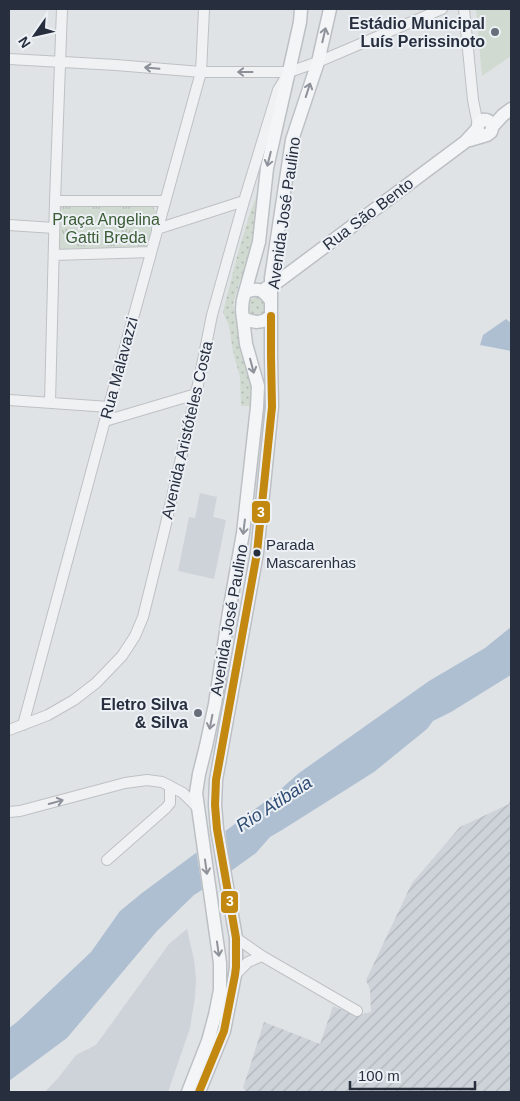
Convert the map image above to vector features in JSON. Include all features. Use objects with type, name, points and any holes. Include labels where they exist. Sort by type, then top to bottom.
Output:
[{"type":"main road","name":"Avenida José Paulino","points":[[245,292],[259,242],[267,168],[290,72],[301,9]]},
{"type":"main road","name":"Avenida José Paulino","points":[[271,301],[271,278],[292,140],[318,62],[330,9]]},
{"type":"main road","name":"Rua São Bento","points":[[272,286],[465,142],[483,126],[507,112]]},
{"type":"main road","points":[[259,289],[271,301],[271,316],[262,322],[250,322],[243,318],[241,310],[245,292],[272,286]]},
{"type":"main road","name":"Avenida José Paulino","points":[[200,1092],[224,1031],[236,975],[236,938],[217,829],[215,806],[216,780],[257,553],[272,407],[271,316]]},
{"type":"main road","name":"Avenida José Paulino","points":[[188,1092],[208,1041],[220,990],[220,963],[196,793],[215,704],[243,533],[258,407],[258,386],[246,344],[243,318]]},
{"type":"street","points":[[50,403],[62,9]]},
{"type":"street","name":"Rua Malavazzi","points":[[23,725],[201,72],[204,9]]},
{"type":"street","points":[[9,59],[201,72],[290,72],[442,9]]},
{"type":"street","points":[[464,9],[472,100],[483,126]]},
{"type":"street","name":"Avenida Aristóteles Costa","points":[[9,730],[48,715],[74,700],[96,683],[122,656],[135,636],[142,617],[164,532],[212,315],[278,90],[290,72]]},
{"type":"street","points":[[55,201],[166,201]]},
{"type":"street","points":[[157,229],[244,201]]},
{"type":"street","points":[[9,225],[54,228]]},
{"type":"street","points":[[54,255],[151,252]]},
{"type":"street","points":[[105,421],[196,394]]},
{"type":"street","points":[[9,400],[109,407]]},
{"type":"street","points":[[9,812],[20,811],[125,783],[146,780],[162,782],[183,792],[198,808]]},
{"type":"street","points":[[107,860],[166,808],[170,803],[170,786]]},
{"type":"street","points":[[236,938],[262,956],[357,1011]]},
{"type":"street","points":[[236,975],[248,962],[262,956]]},
{"type":"shaded area","points":[[200,493],[217,497],[213,517],[226,520],[214,579],[178,571],[189,517],[195,518]]},
{"type":"shaded area","points":[[511,794],[511,1092],[247,1092],[243,1088],[264,1022],[320,1044],[333,1006],[356,1015],[371,1012],[370,989],[366,980],[412,883],[460,827],[509,804]]},
{"type":"shaded area","points":[[187,929],[194,960],[195,997],[190,1028],[168,1092],[45,1092],[76,1055],[96,1045],[169,944]]},
{"type":"green space","name":"Estádio Municipal Luís Perissinoto","points":[[476,9],[511,9],[511,56],[482,76]]},
{"type":"green space","points":[[274,151],[252,255],[239,283],[233,305],[254,387],[253,406],[241,406],[240,377],[233,352],[229,326],[223,312],[250,213]]},
{"type":"green space","name":"Praça Angelina Gatti Breda","points":[[65,205],[153,207],[156,211],[148,249],[59,251],[58,208]]},
{"type":"green space","points":[[257,297],[264,300],[267,307],[264,314],[257,317],[250,314],[247,307],[250,300]]},
{"type":"water","points":[[506,319],[511,323],[511,351],[480,345],[483,335]]},
{"type":"water","name":"Rio Atibaia","points":[[511,627],[511,675],[433,721],[427,729],[374,772],[270,837],[256,853],[194,895],[157,931],[67,1038],[9,1081],[9,1028],[91,952],[120,911],[274,795],[299,773],[429,681],[485,648]]},
{"type":"pier","points":[[225,828],[231,874],[203,893],[196,850]]},
{"type":"transit line","name":"3","points":[[199,1092],[224,1031],[236,967],[236,938],[217,829],[215,805],[216,780],[257,553],[272,407],[271,316]]},
{"type":"place","name":"Estádio Municipal Luís Perissinoto","points":[[495,32]]},
{"type":"place","name":"Parada Mascarenhas","points":[[257,553]]},
{"type":"place","name":"Eletro Silva & Silva","points":[[198,713]]}]
